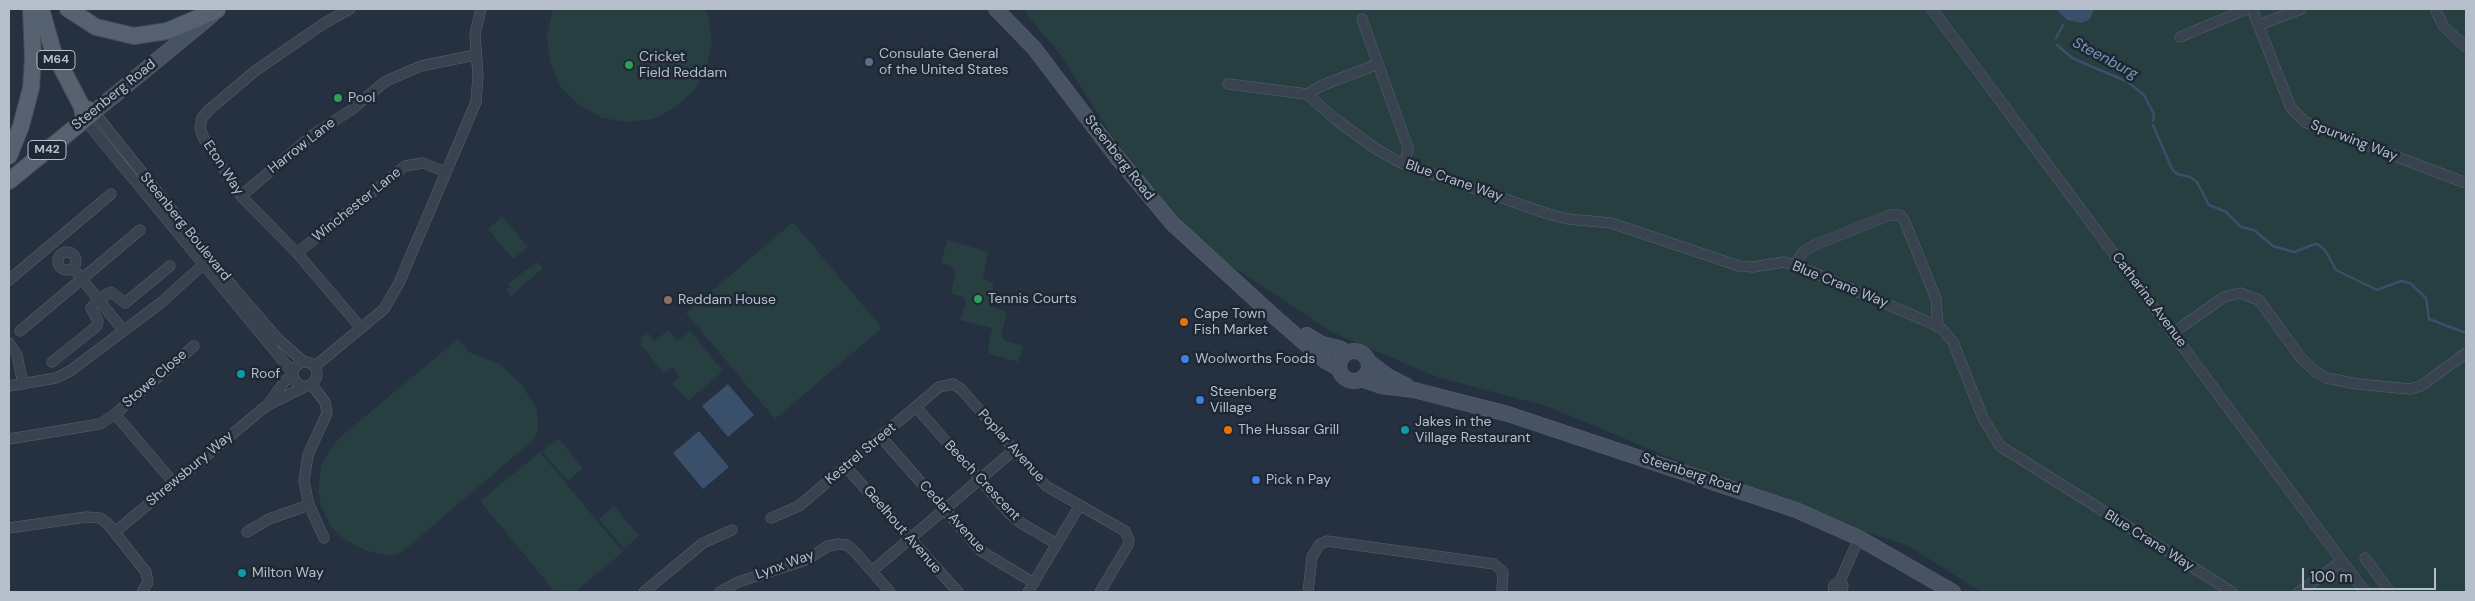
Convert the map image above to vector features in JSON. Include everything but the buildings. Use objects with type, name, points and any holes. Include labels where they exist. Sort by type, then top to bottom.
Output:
[{"type":"main road","points":[[9,156],[26,111],[31,88],[34,58],[31,9]]},
{"type":"main road","name":"M64","points":[[41,9],[56,60],[87,113]]},
{"type":"main road","points":[[68,9],[96,27],[134,36],[167,31],[218,10]]},
{"type":"main road","name":"Steenberg Road","points":[[996,9],[1034,48],[1152,201],[1204,254],[1254,296],[1324,360],[1338,368]]},
{"type":"main road","name":"Steenberg Road","points":[[9,181],[87,113],[218,10]]},
{"type":"main road","name":"Steenberg Road","points":[[1254,296],[1271,306],[1315,340],[1346,352]]},
{"type":"main road","points":[[1346,352],[1359,352],[1368,361],[1369,369],[1361,379],[1347,380],[1338,368],[1340,359],[1346,352]]},
{"type":"main road","name":"Steenberg Road","points":[[1368,361],[1389,377],[1414,390]]},
{"type":"main road","name":"Steenberg Road","points":[[1361,379],[1380,386],[1414,390],[1508,414],[1758,496],[1796,510],[1859,538],[1953,592]]},
{"type":"street","name":"Eton Way","points":[[350,9],[267,62],[210,109],[202,118],[200,128],[202,135],[241,196],[297,253],[361,328]]},
{"type":"street","points":[[314,366],[384,308],[393,295],[476,102],[478,76],[475,34],[481,9]]},
{"type":"street","name":"Catharina Avenue","points":[[1932,9],[2365,592]]},
{"type":"street","points":[[2180,37],[2247,9]]},
{"type":"street","name":"Spurwing Way","points":[[2252,9],[2291,108],[2304,122],[2466,183]]},
{"type":"street","points":[[2259,25],[2301,9]]},
{"type":"street","points":[[2435,9],[2444,27],[2466,47]]},
{"type":"street","points":[[1362,19],[1408,148],[1405,164]]},
{"type":"street","name":"Harrow Lane","points":[[241,196],[321,128],[351,110],[386,81],[422,66],[475,55]]},
{"type":"street","points":[[1228,84],[1308,94],[1323,85],[1378,64]]},
{"type":"street","name":"Blue Crane Way","points":[[1308,94],[1336,119],[1376,149],[1405,164],[1548,214],[1568,219],[1611,223],[1739,266],[1753,268],[1777,262],[1794,264],[1938,326],[1953,342],[1983,418],[2000,446],[2232,592]]},
{"type":"street","name":"Steenberg Boulevard","points":[[87,113],[275,344]]},
{"type":"street","name":"Winchester Lane","points":[[297,253],[405,166],[423,163],[446,172]]},
{"type":"street","points":[[9,280],[111,194]]},
{"type":"street","points":[[1794,264],[1804,251],[1814,245],[1890,215],[1900,215],[1905,222],[1936,299],[1938,326]]},
{"type":"street","points":[[20,331],[140,230]]},
{"type":"street","points":[[52,245],[61,254],[57,261],[60,267],[67,270],[73,268],[123,330]]},
{"type":"street","points":[[9,386],[56,378],[64,374],[162,302],[208,261]]},
{"type":"street","points":[[52,362],[97,326],[98,321],[91,310],[99,299],[111,292],[125,303],[170,266]]},
{"type":"street","points":[[2173,333],[2224,298],[2240,293],[2259,300],[2301,358],[2316,372],[2327,378],[2357,384],[2410,389],[2421,386],[2464,358]]},
{"type":"street","points":[[9,343],[23,384]]},
{"type":"street","points":[[266,406],[309,385],[317,374],[314,366],[275,344]]},
{"type":"street","points":[[275,344],[298,384],[309,385],[323,398],[327,409],[325,419],[306,460],[304,481],[309,505],[324,538]]},
{"type":"street","name":"Stowe Close","points":[[9,439],[95,426],[115,414],[194,346]]},
{"type":"street","points":[[266,406],[293,375],[296,366],[304,362]]},
{"type":"street","name":"Kestrel Street","points":[[771,518],[800,506],[939,387],[948,384]]},
{"type":"street","name":"Poplar Avenue","points":[[948,384],[961,389],[1013,451],[1046,486],[1122,528],[1128,536],[1128,545],[1100,592]]},
{"type":"street","name":"Shrewsbury Way","points":[[115,532],[266,406]]},
{"type":"street","name":"Beech Crescent","points":[[916,408],[1015,519],[1057,544]]},
{"type":"street","points":[[115,414],[173,482]]},
{"type":"street","name":"Cedar Avenue","points":[[881,437],[987,556],[1034,583]]},
{"type":"street","points":[[872,571],[1013,451]]},
{"type":"street","name":"Geelhout Avenue","points":[[846,467],[958,592]]},
{"type":"street","points":[[247,532],[269,520],[309,505]]},
{"type":"street","points":[[1028,592],[1080,505]]},
{"type":"street","points":[[9,528],[92,516],[104,520],[147,575],[148,584],[142,592]]},
{"type":"street","points":[[645,592],[703,543],[732,530]]},
{"type":"street","points":[[1842,592],[1843,586],[1835,586],[1859,538]]},
{"type":"street","points":[[1308,592],[1312,557],[1319,545],[1327,541],[1494,564],[1503,572],[1502,592]]},
{"type":"street","name":"Lynx Way","points":[[720,592],[738,582],[806,560],[834,544],[842,544],[851,548],[890,592]]},
{"type":"street","points":[[2365,558],[2390,592]]},
{"type":"street","points":[[2299,592],[2342,561]]},
{"type":"green space","name":"Cricket Field Reddam","points":[[553,9],[705,9],[708,15],[712,41],[707,67],[695,89],[676,107],[653,119],[627,122],[602,118],[579,105],[561,87],[550,63],[547,35]]},
{"type":"green space","points":[[1025,9],[2466,9],[2466,592],[1981,592],[1909,546],[1783,505],[1549,407],[1437,377],[1333,333],[1206,249],[1121,150],[1060,54],[1027,15]]},
{"type":"green space","points":[[502,216],[528,247],[513,259],[488,229]]},
{"type":"green space","points":[[793,222],[882,328],[775,419],[686,313]]},
{"type":"green space","name":"Tennis Courts","points":[[947,240],[988,252],[983,279],[994,283],[989,306],[1007,312],[1001,336],[1004,340],[1023,346],[1018,362],[989,354],[988,347],[992,328],[960,320],[966,303],[964,297],[951,294],[956,271],[951,266],[941,263]]},
{"type":"green space","points":[[537,262],[543,268],[511,296],[506,290],[510,287],[507,284]]},
{"type":"green space","points":[[668,330],[677,341],[690,331],[723,371],[688,401],[672,383],[679,377],[672,367],[664,373],[640,344],[642,342],[640,339],[648,333],[655,341]]},
{"type":"green space","points":[[458,339],[469,352],[501,365],[521,384],[537,409],[538,432],[533,440],[401,553],[391,556],[367,551],[344,539],[331,527],[321,506],[318,489],[322,462],[339,438]]},
{"type":"green space","points":[[558,438],[583,468],[568,481],[542,451]]},
{"type":"green space","points":[[540,452],[623,552],[575,592],[555,592],[480,501]]},
{"type":"green space","points":[[614,506],[639,536],[624,549],[599,519]]},
{"type":"water","points":[[2056,9],[2094,9],[2090,19],[2082,23],[2067,20]]},
{"type":"water","points":[[728,384],[754,415],[728,437],[702,406]]},
{"type":"water","points":[[699,431],[729,467],[703,489],[673,453]]},
{"type":"waterway","name":"Steenburg","points":[[2056,38],[2063,25]]},
{"type":"waterway","name":"Steenburg","points":[[2057,45],[2072,58],[2128,82],[2144,95],[2154,114],[2153,121]]},
{"type":"waterway","name":"Steenburg","points":[[2153,125],[2172,169],[2177,174],[2190,177],[2197,182],[2209,205],[2226,212],[2241,227],[2254,230],[2273,246],[2294,252],[2315,244],[2319,245],[2325,250],[2336,270],[2377,290],[2401,281],[2410,283],[2426,298],[2429,319],[2466,333]]},
{"type":"place","name":"Consulate General of the United States","points":[[869,62]]},
{"type":"place","name":"Cricket Field Reddam","points":[[629,65]]},
{"type":"place","name":"Pool","points":[[338,98]]},
{"type":"place","name":"Tennis Courts","points":[[978,299]]},
{"type":"place","name":"Reddam House","points":[[668,300]]},
{"type":"place","name":"Cape Town Fish Market","points":[[1184,322]]},
{"type":"place","name":"Woolworths Foods","points":[[1185,359]]},
{"type":"place","name":"Roof","points":[[241,374]]},
{"type":"place","name":"Steenberg Village","points":[[1200,400]]},
{"type":"place","name":"The Hussar Grill","points":[[1228,430]]},
{"type":"place","name":"Jakes in the Village Restaurant","points":[[1405,430]]},
{"type":"place","name":"Pick n Pay","points":[[1256,480]]},
{"type":"place","name":"Milton Way","points":[[242,573]]}]
